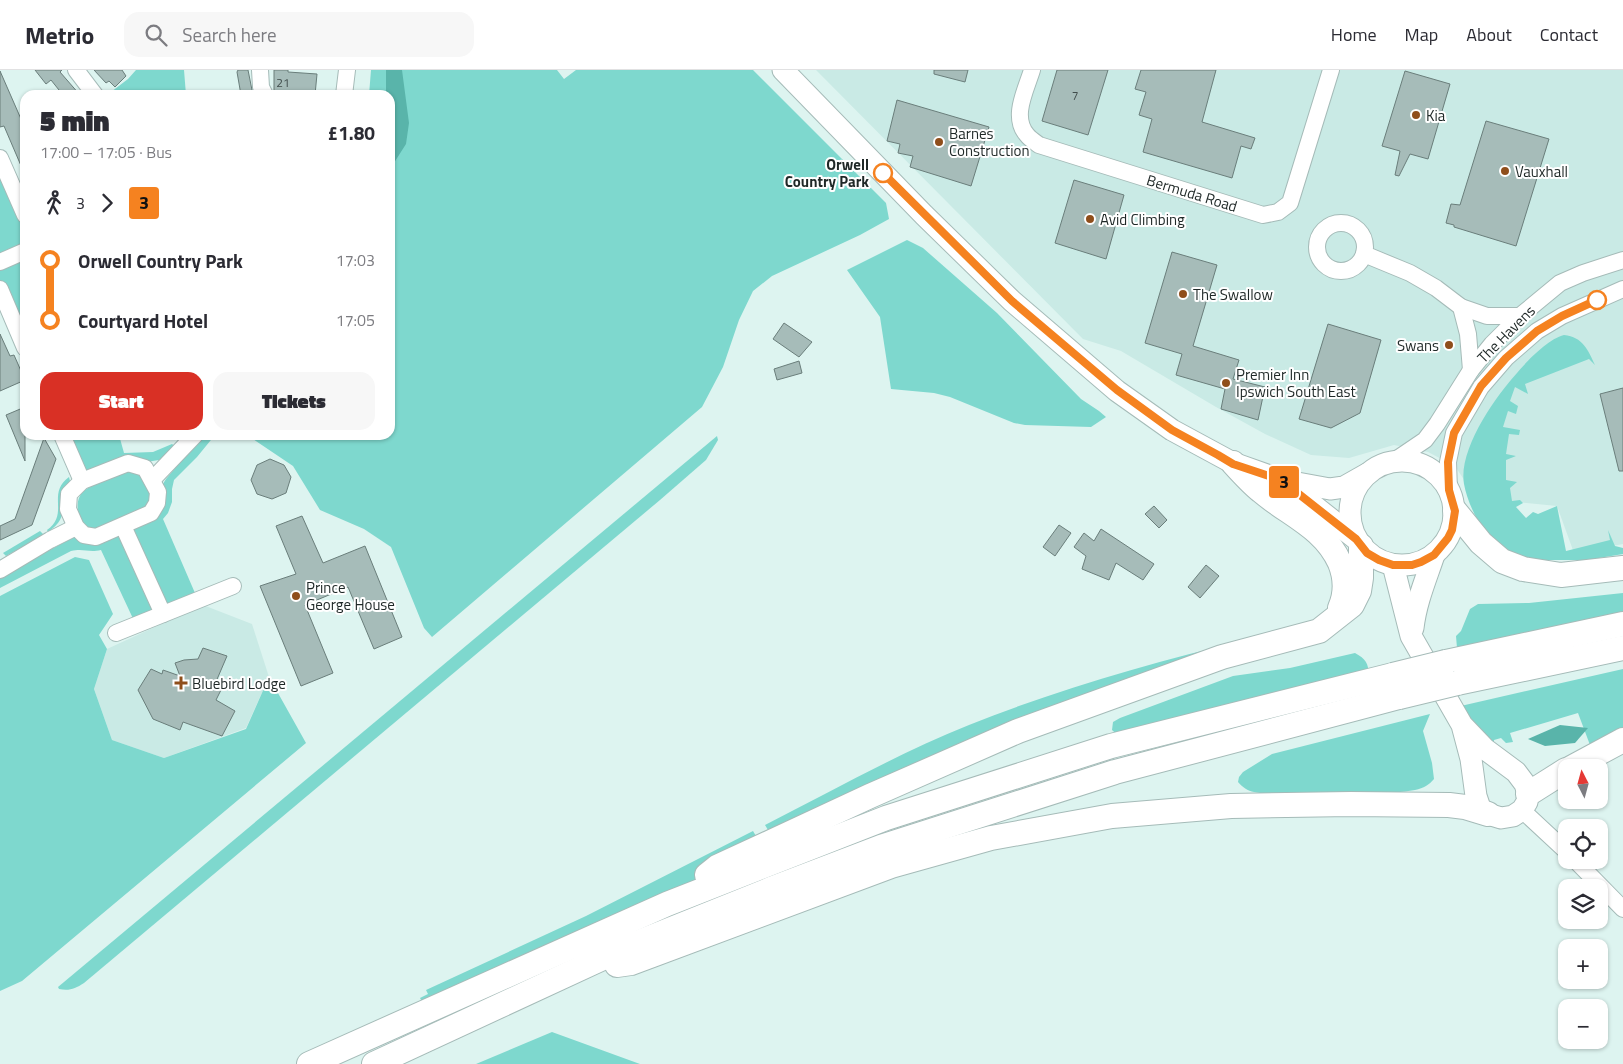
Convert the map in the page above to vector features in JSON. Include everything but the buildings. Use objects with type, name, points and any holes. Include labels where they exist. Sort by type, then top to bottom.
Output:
[{"type":"highway","points":[[1233,464],[1261,491],[1325,538],[1335,553],[1342,569],[1346,586],[1344,600],[1336,619]]},
{"type":"highway","points":[[1452,500],[1481,543],[1502,561],[1523,569],[1561,575],[1623,568]]},
{"type":"highway","points":[[667,904],[717,867],[870,796],[1018,731],[1222,657],[1319,630],[1352,605],[1359,591],[1361,578],[1359,542]]},
{"type":"highway","points":[[374,1064],[622,950],[762,892],[881,847],[1115,772],[1396,686],[1446,662],[1623,624]]},
{"type":"highway","points":[[309,1064],[667,904],[886,818],[1093,752],[1396,686],[1457,683],[1623,648]]},
{"type":"highway","points":[[1588,759],[1623,740]]},
{"type":"highway","points":[[1525,802],[1558,776]]},
{"type":"highway","points":[[578,970],[631,963],[891,866],[991,838],[1112,816],[1231,806],[1351,804],[1449,805],[1465,807],[1488,814]]},
{"type":"main road","points":[[783,70],[1012,301],[1117,390],[1172,430],[1233,464],[1281,480],[1330,489],[1344,487],[1381,465],[1394,461],[1409,461],[1427,467],[1442,478],[1452,500],[1452,530],[1434,555],[1415,613],[1412,636]]},
{"type":"main road","points":[[1366,474],[1356,487],[1350,504],[1350,522],[1359,542],[1367,553],[1393,565],[1412,565],[1434,555]]},
{"type":"main road","points":[[1281,480],[1359,542]]},
{"type":"main road","points":[[1393,565],[1412,636],[1462,725],[1485,750],[1516,772],[1525,784],[1525,802],[1512,816],[1501,818],[1488,814],[1480,808],[1476,796],[1471,759],[1462,725]]},
{"type":"street","points":[[76,70],[92,90]]},
{"type":"street","points":[[260,70],[262,90]]},
{"type":"street","points":[[345,90],[347,70]]},
{"type":"street","name":"Bermuda Road","points":[[1032,70],[1020,108],[1020,120],[1027,136],[1039,145],[1263,215],[1278,212],[1290,203],[1331,70]]},
{"type":"street","points":[[0,158],[20,204]]},
{"type":"street","points":[[1364,254],[1410,273],[1436,288],[1461,307],[1486,316],[1520,316]]},
{"type":"street","name":"The Havens","points":[[1394,461],[1425,440],[1471,370],[1492,344],[1520,316],[1560,284],[1583,273],[1623,260]]},
{"type":"street","points":[[0,289],[20,336]]},
{"type":"street","name":"The Havens","points":[[1452,500],[1448,462],[1454,433],[1481,386],[1506,358],[1537,331],[1562,316],[1623,289]]},
{"type":"street","points":[[1461,307],[1468,334],[1471,370]]},
{"type":"street","points":[[64,440],[82,481]]},
{"type":"street","points":[[152,480],[190,440]]},
{"type":"street","points":[[128,463],[145,468],[158,492],[157,503],[151,513],[123,526],[96,537],[84,535],[76,528],[68,509],[69,494],[82,481],[128,463]]},
{"type":"street","points":[[123,526],[164,614]]},
{"type":"street","points":[[0,570],[50,540],[76,528]]},
{"type":"street","points":[[116,633],[233,586]]},
{"type":"street","points":[[1525,802],[1558,841]]},
{"type":"street","points":[[1584,869],[1623,909]]},
{"type":"shaded area","points":[[136,70],[184,70],[186,90],[114,90]]},
{"type":"shaded area","points":[[371,70],[557,70],[564,79],[576,70],[753,70],[886,203],[889,219],[860,235],[772,276],[753,291],[739,320],[723,367],[702,407],[432,637],[424,628],[391,547],[364,529],[320,510],[293,466],[254,440],[395,440],[395,90],[369,90]]},
{"type":"shaded area","points":[[386,70],[402,70],[409,123],[406,144],[395,161],[395,90],[386,90]]},
{"type":"shaded area","points":[[816,70],[1623,70],[1623,544],[1574,553],[1557,506],[1476,498],[1455,466],[1428,452],[1394,445],[1349,458],[1311,455],[1265,434],[1121,351],[1083,339]]},
{"type":"shaded area","points":[[0,158],[20,204],[20,336],[0,289]]},
{"type":"shaded area","points":[[907,240],[923,248],[997,313],[1081,399],[1106,417],[1091,427],[1025,425],[1014,423],[950,397],[934,393],[891,389],[880,317],[847,270]]},
{"type":"shaded area","points":[[1564,335],[1580,341],[1587,349],[1595,365],[1589,359],[1525,384],[1528,394],[1515,387],[1510,401],[1518,406],[1516,414],[1508,411],[1503,427],[1520,430],[1519,435],[1509,434],[1506,454],[1516,456],[1506,460],[1506,480],[1517,482],[1510,488],[1512,501],[1520,500],[1523,503],[1516,507],[1526,518],[1533,512],[1538,514],[1557,506],[1566,551],[1610,540],[1608,530],[1615,546],[1623,548],[1623,554],[1587,560],[1543,560],[1531,570],[1507,559],[1484,530],[1476,518],[1467,497],[1464,484],[1464,470],[1472,440],[1489,410],[1508,383],[1538,351],[1551,341]]},
{"type":"shaded area","points":[[717,436],[718,440],[706,460],[660,500],[84,983],[72,989],[59,989],[58,987]]},
{"type":"shaded area","points":[[64,440],[120,440],[124,453],[153,452],[172,444],[176,447],[159,460],[82,481]]},
{"type":"shaded area","points":[[199,440],[211,440],[174,480],[172,502],[168,513],[163,519],[198,600],[136,625],[101,550],[71,551],[0,588],[0,577],[72,538],[151,513],[158,492],[166,479]]},
{"type":"shaded area","points":[[128,471],[144,476],[150,491],[150,501],[141,510],[114,524],[98,529],[88,527],[81,519],[79,513],[78,502],[80,496],[92,486]]},
{"type":"shaded area","points":[[69,477],[70,481],[64,496],[60,520],[48,532],[47,530],[54,524],[57,517],[59,490]]},
{"type":"shaded area","points":[[40,531],[44,535],[6,556],[3,553]]},
{"type":"shaded area","points":[[75,557],[89,560],[113,614],[99,635],[107,649],[94,689],[112,740],[164,758],[246,729],[269,677],[306,743],[22,981],[0,991],[0,596]]},
{"type":"shaded area","points":[[1623,593],[1623,617],[1457,648],[1456,636],[1461,631],[1470,609],[1478,604],[1529,603]]},
{"type":"shaded area","name":"Bluebird Lodge","points":[[203,605],[252,624],[269,677],[246,728],[164,758],[112,740],[94,689],[107,649]]},
{"type":"shaded area","points":[[1247,640],[732,863],[512,969],[425,1007],[420,998],[428,994],[426,990],[586,916],[753,831],[756,836],[768,830],[765,825],[891,760],[943,736],[1003,712],[1072,688],[1141,667]]},
{"type":"shaded area","points":[[1355,653],[1366,662],[1369,675],[1122,739],[1112,730],[1113,722],[1120,718],[1233,676],[1290,668]]},
{"type":"shaded area","points":[[1623,669],[1623,733],[1590,745],[1578,713],[1510,733],[1513,742],[1506,743],[1501,738],[1494,740],[1493,749],[1452,708]]},
{"type":"shaded area","points":[[1430,714],[1423,731],[1432,763],[1434,779],[1428,785],[1421,788],[1405,792],[1284,795],[1252,791],[1245,789],[1238,782],[1243,772],[1272,754]]},
{"type":"shaded area","points":[[1560,725],[1588,728],[1575,743],[1545,746],[1528,739]]},
{"type":"shaded area","points":[[552,1032],[640,1064],[476,1064]]},
{"type":"bus line","name":"3","points":[[883,173],[1012,301],[1117,390],[1172,430],[1233,464],[1281,480],[1356,539],[1367,553],[1393,565],[1412,565],[1434,555],[1443,546],[1452,530],[1455,511],[1449,490],[1448,462],[1454,433],[1481,386],[1506,358],[1537,331],[1562,316],[1597,300]]},
{"type":"place","name":"Kia","points":[[1416,115]]},
{"type":"place","name":"Barnes Construction","points":[[939,142]]},
{"type":"place","name":"Vauxhall","points":[[1505,171]]},
{"type":"place","name":"Orwell Country Park","points":[[883,173]]},
{"type":"place","name":"Avid Climbing","points":[[1090,219]]},
{"type":"place","name":"The Swallow","points":[[1183,294]]},
{"type":"place","name":"Swans","points":[[1449,345]]},
{"type":"place","name":"Premier Inn Ipswich South East","points":[[1226,383]]},
{"type":"place","name":"Prince George House","points":[[296,596]]},
{"type":"place","name":"Bluebird Lodge","points":[[181,683]]}]
